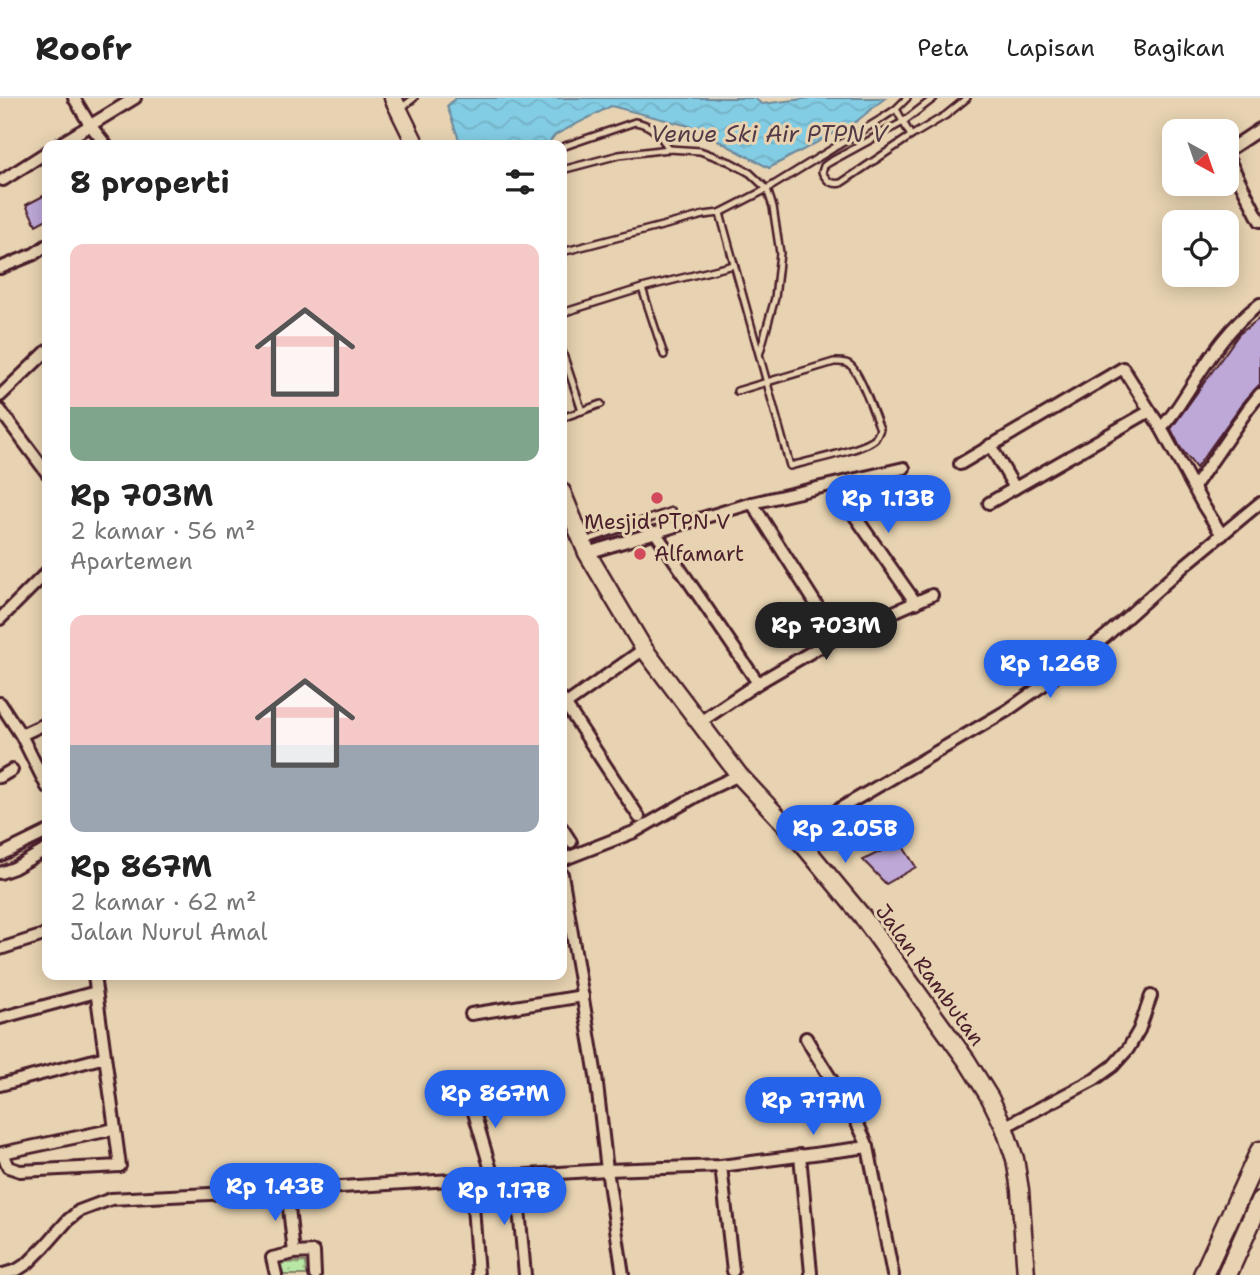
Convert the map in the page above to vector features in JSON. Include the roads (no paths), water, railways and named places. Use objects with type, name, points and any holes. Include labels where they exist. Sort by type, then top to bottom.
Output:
[{"type":"main road","points":[[396,104],[414,140]]},
{"type":"main road","name":"Jalan Rambutan","points":[[567,507],[584,548],[644,649],[739,775],[825,869],[862,916],[967,1060],[990,1098],[1004,1127],[1014,1159],[1020,1190],[1026,1275]]},
{"type":"main road","points":[[1203,1275],[1260,1150]]},
{"type":"main road","points":[[1227,1275],[1260,1201]]},
{"type":"street","points":[[74,98],[102,140]]},
{"type":"street","points":[[66,140],[135,98]]},
{"type":"street","points":[[1239,143],[1260,129]]},
{"type":"street","points":[[3,180],[42,155]]},
{"type":"street","points":[[1239,180],[1260,221]]},
{"type":"street","points":[[0,268],[42,248]]},
{"type":"street","points":[[1161,428],[1171,419],[1213,352],[1239,320],[1260,304]]},
{"type":"street","points":[[0,396],[42,356]]},
{"type":"street","points":[[960,464],[1123,368],[1222,535]]},
{"type":"street","points":[[1194,486],[1260,394]]},
{"type":"street","points":[[0,410],[42,466]]},
{"type":"street","points":[[989,503],[1150,411]]},
{"type":"street","points":[[990,445],[1015,488]]},
{"type":"street","points":[[584,548],[654,532],[752,503],[904,468]]},
{"type":"street","points":[[833,485],[916,603]]},
{"type":"street","points":[[752,503],[836,637]]},
{"type":"street","points":[[795,835],[1034,692],[1107,636],[1185,565],[1260,503]]},
{"type":"street","points":[[654,532],[758,683]]},
{"type":"street","points":[[0,619],[42,577]]},
{"type":"street","points":[[700,722],[758,683],[836,637],[932,595]]},
{"type":"street","points":[[567,700],[644,649]]},
{"type":"street","points":[[0,703],[21,735],[42,777]]},
{"type":"street","points":[[567,709],[639,817]]},
{"type":"street","points":[[21,735],[42,725]]},
{"type":"street","points":[[0,777],[12,770]]},
{"type":"street","points":[[567,858],[634,832],[739,775]]},
{"type":"street","points":[[0,855],[42,834]]},
{"type":"street","points":[[567,836],[571,842]]},
{"type":"street","points":[[0,873],[42,852]]},
{"type":"street","points":[[567,903],[596,1076],[607,1170],[624,1275]]},
{"type":"street","points":[[0,949],[42,936]]},
{"type":"street","points":[[94,980],[120,1166],[20,1171],[8,1167],[2,1153],[114,1129]]},
{"type":"street","points":[[0,1018],[96,992]]},
{"type":"street","points":[[471,1014],[583,996]]},
{"type":"street","points":[[1004,1127],[1095,1079],[1112,1066],[1128,1049],[1139,1030],[1151,996]]},
{"type":"street","points":[[806,1038],[860,1127],[868,1147],[893,1275]]},
{"type":"street","points":[[0,1085],[105,1057]]},
{"type":"street","points":[[468,1091],[493,1177]]},
{"type":"street","points":[[0,1275],[17,1270],[28,1263],[79,1210],[111,1199],[607,1170],[721,1166],[868,1147]]},
{"type":"street","points":[[800,1155],[811,1273]]},
{"type":"street","points":[[721,1166],[733,1271]]},
{"type":"street","points":[[516,1176],[524,1275]]},
{"type":"street","points":[[471,1178],[478,1275]]},
{"type":"street","points":[[287,1190],[294,1253]]},
{"type":"street","points":[[276,1275],[272,1258],[314,1252],[315,1275]]},
{"type":"lane","points":[[396,104],[414,98]]},
{"type":"lane","points":[[567,251],[704,215],[720,214],[767,189],[896,109],[907,98]]},
{"type":"lane","points":[[934,98],[903,122],[824,166],[822,172],[829,182],[841,183],[946,115],[967,98]]},
{"type":"lane","points":[[896,109],[911,136]]},
{"type":"lane","points":[[567,145],[635,122],[645,123],[661,137],[669,149]]},
{"type":"lane","points":[[567,169],[619,155],[669,149],[700,151],[750,173],[767,189],[773,207],[780,253],[775,298],[759,354]]},
{"type":"lane","points":[[720,214],[767,381],[789,466],[844,452],[877,438],[880,429],[857,374],[849,364],[843,362],[834,362],[767,381],[737,391]]},
{"type":"lane","points":[[567,311],[642,288],[734,265]]},
{"type":"lane","points":[[642,288],[664,355]]},
{"type":"lane","points":[[567,366],[582,411]]},
{"type":"lane","points":[[567,416],[601,404]]},
{"type":"lane","points":[[584,548],[672,511]]},
{"type":"water","name":"Venue Ski Air PTPN V","points":[[456,98],[754,98],[762,104],[811,98],[885,98],[857,121],[769,168],[693,127],[611,106],[555,135],[551,140],[459,140],[447,106]]},
{"type":"place","name":"Mesjid PTPN V","points":[[657,498]]},
{"type":"place","name":"Alfamart","points":[[640,554]]}]
